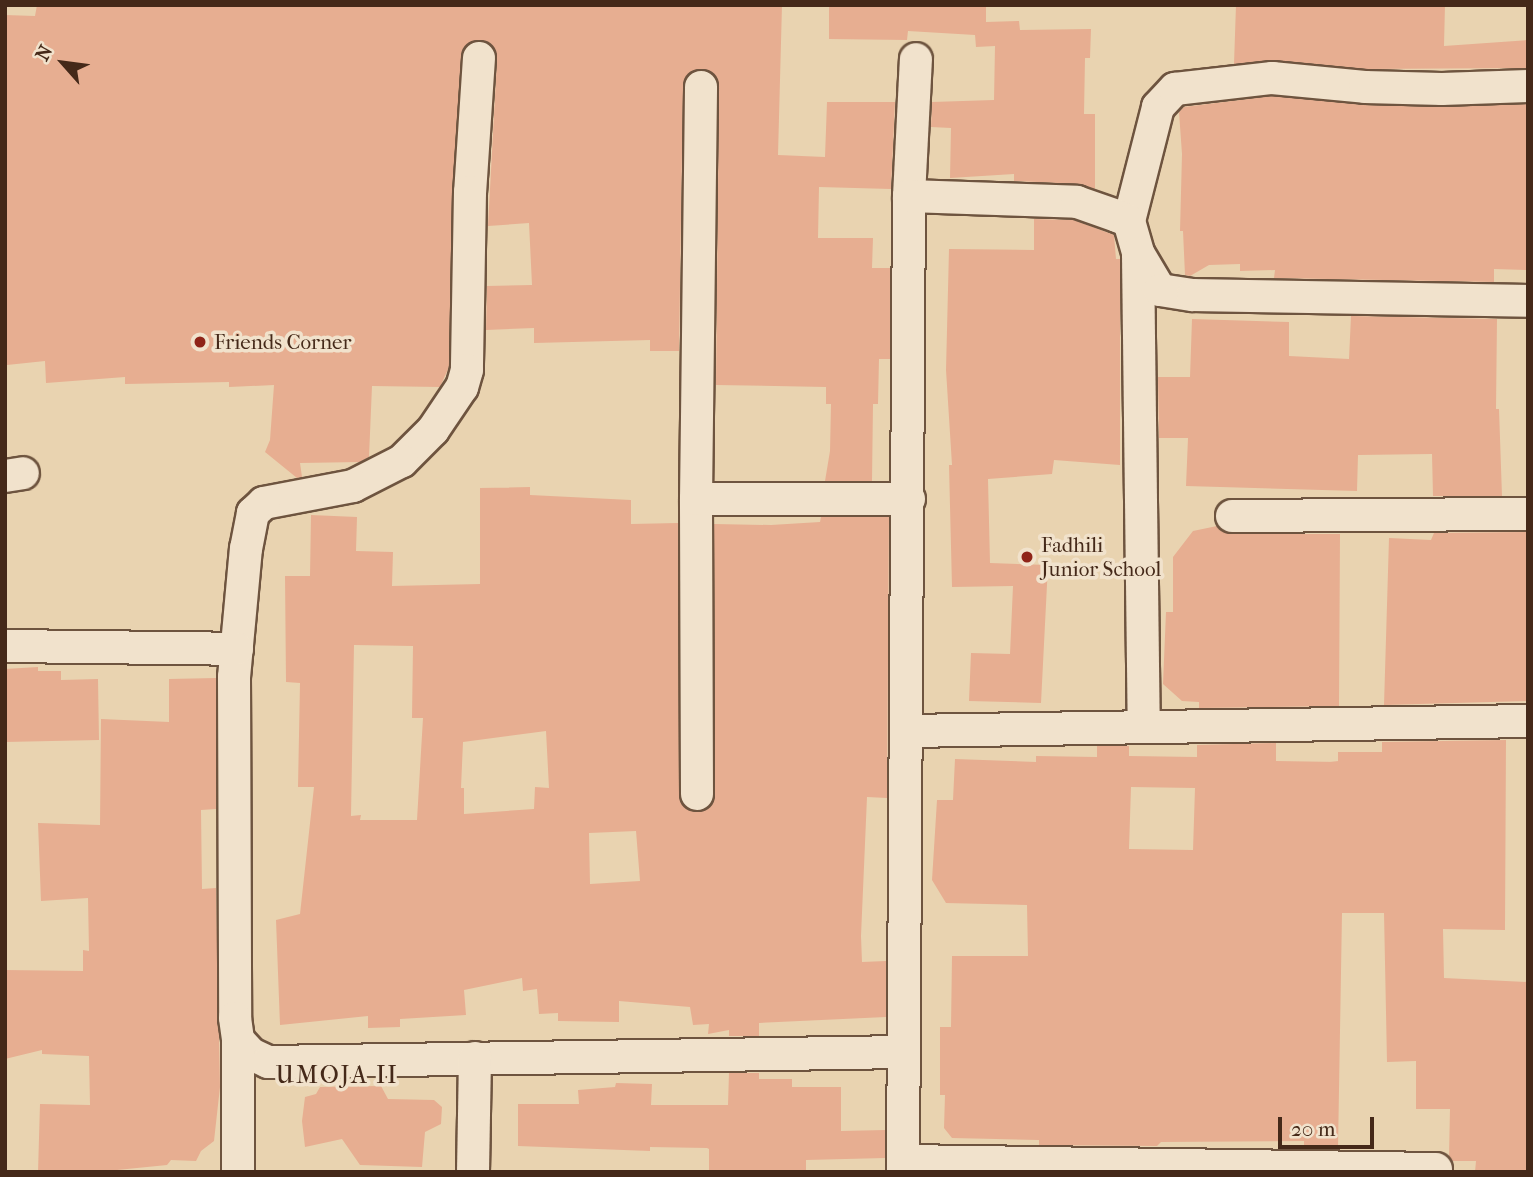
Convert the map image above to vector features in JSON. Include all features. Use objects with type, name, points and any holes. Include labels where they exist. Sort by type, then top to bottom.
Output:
[{"type":"street","points":[[238,1172],[238,1040],[235,1018],[237,649],[246,548],[253,513],[264,503],[353,486],[402,461],[433,430],[462,387],[467,370],[470,192],[479,58]]},
{"type":"street","points":[[916,59],[909,196],[904,1166],[1436,1169]]},
{"type":"street","points":[[1144,726],[1138,253],[1129,221],[1158,107],[1175,89],[1272,78],[1365,88],[1528,86]]},
{"type":"street","points":[[697,794],[696,499],[701,87]]},
{"type":"street","points":[[909,196],[1077,202],[1129,221]]},
{"type":"street","points":[[1138,253],[1160,290],[1193,295],[1528,301]]},
{"type":"street","points":[[696,499],[909,499]]},
{"type":"street","points":[[1232,516],[1528,514]]},
{"type":"street","points":[[5,646],[237,649]]},
{"type":"street","points":[[907,731],[1528,721]]},
{"type":"street","points":[[238,1040],[251,1054],[268,1062],[904,1052]]},
{"type":"street","points":[[473,1172],[475,1058]]},
{"type":"building","points":[[37,5],[782,5],[778,155],[825,157],[827,102],[895,102],[891,189],[819,187],[818,238],[873,238],[872,268],[890,268],[890,359],[879,359],[878,404],[873,404],[872,481],[825,481],[830,451],[831,404],[826,404],[826,387],[716,385],[719,87],[717,77],[702,69],[691,71],[683,87],[679,351],[650,351],[650,340],[534,343],[534,328],[486,330],[487,286],[532,285],[529,223],[488,226],[497,59],[490,43],[480,40],[464,47],[461,57],[452,192],[449,367],[440,387],[372,386],[369,457],[360,462],[300,463],[302,477],[297,478],[265,452],[270,440],[274,385],[229,387],[229,382],[125,384],[125,377],[46,383],[45,361],[7,365],[5,15],[35,16]]},
{"type":"building","points":[[829,5],[986,5],[986,22],[1019,21],[1020,30],[1091,29],[1090,58],[1085,58],[1084,114],[1095,114],[1095,189],[1078,184],[1014,181],[1014,174],[950,178],[951,128],[931,127],[932,102],[994,100],[995,46],[976,47],[975,35],[908,31],[907,40],[829,39]]},
{"type":"building","points":[[1236,5],[1445,5],[1444,46],[1528,40],[1528,68],[1366,69],[1273,60],[1234,64]]},
{"type":"building","points":[[1272,96],[1364,105],[1443,107],[1528,104],[1528,270],[1494,269],[1494,282],[1274,278],[1275,270],[1240,271],[1240,264],[1209,265],[1190,276],[1185,275],[1183,231],[1180,231],[1182,154],[1179,112],[1184,107]]},
{"type":"building","points":[[1034,219],[1074,220],[1114,235],[1116,259],[1120,259],[1120,465],[1054,460],[1052,474],[988,479],[990,563],[1048,565],[1041,703],[969,701],[971,653],[1010,654],[1013,586],[952,587],[949,465],[952,465],[946,370],[949,249],[1034,250]]},
{"type":"building","points":[[1351,316],[1497,319],[1496,409],[1499,409],[1502,496],[1433,496],[1432,454],[1358,455],[1357,491],[1186,486],[1188,438],[1159,438],[1158,377],[1190,377],[1192,319],[1289,322],[1289,356],[1349,359]]},
{"type":"building","points":[[530,487],[530,495],[631,500],[631,524],[678,523],[679,794],[682,804],[696,812],[707,809],[715,794],[714,524],[771,525],[820,522],[821,517],[889,517],[887,798],[867,797],[861,936],[862,962],[886,961],[886,1017],[759,1023],[759,1036],[729,1036],[729,1030],[708,1034],[709,1024],[693,1025],[690,1007],[619,1001],[619,1022],[558,1021],[558,1013],[539,1014],[537,989],[523,991],[522,978],[464,990],[466,1015],[400,1019],[400,1027],[368,1028],[368,1016],[280,1025],[276,920],[300,914],[314,787],[298,787],[300,683],[286,682],[285,576],[310,576],[311,515],[357,517],[356,551],[393,552],[392,586],[480,584],[480,488]],"holes":[[[354,645],[413,646],[412,718],[423,718],[417,820],[360,820],[361,815],[351,816]],[[546,731],[549,788],[535,787],[534,809],[464,814],[464,788],[461,788],[463,742]],[[636,831],[640,881],[590,884],[589,833]]]},
{"type":"building","points":[[1217,526],[1232,534],[1340,534],[1339,706],[1199,708],[1199,702],[1182,701],[1163,684],[1166,612],[1173,612],[1173,557],[1193,531]]},
{"type":"building","points":[[1528,532],[1528,701],[1384,705],[1389,538],[1431,540],[1434,533]]},
{"type":"building","points":[[38,667],[38,671],[61,671],[61,680],[98,679],[99,740],[5,742],[5,669]]},
{"type":"building","points":[[216,678],[216,809],[201,810],[202,889],[216,888],[220,1087],[214,1141],[201,1151],[196,1161],[171,1160],[167,1165],[117,1170],[38,1172],[40,1104],[90,1105],[89,1056],[42,1054],[42,1050],[5,1059],[5,970],[83,971],[83,950],[89,951],[88,898],[41,901],[38,823],[100,825],[101,719],[169,722],[169,679]]},
{"type":"building","points":[[1506,740],[1505,930],[1443,929],[1444,978],[1528,982],[1528,1172],[1475,1172],[1476,1161],[1452,1161],[1449,1157],[1450,1109],[1416,1109],[1416,1061],[1387,1062],[1384,913],[1342,913],[1338,1149],[1304,1149],[1304,1141],[1161,1142],[1157,1146],[1039,1145],[1039,1140],[952,1138],[944,1128],[945,1095],[940,1095],[940,1027],[951,1027],[952,956],[1028,956],[1027,905],[946,903],[932,880],[937,800],[953,800],[955,759],[1036,762],[1036,756],[1097,757],[1097,746],[1129,746],[1129,756],[1197,757],[1197,745],[1276,743],[1276,761],[1338,762],[1338,752],[1382,752],[1382,742]],"holes":[[[1131,787],[1195,788],[1193,850],[1129,849]]]},
{"type":"building","points":[[729,1073],[759,1073],[759,1079],[792,1079],[792,1087],[841,1087],[841,1131],[885,1130],[885,1158],[806,1160],[806,1172],[709,1172],[707,1148],[650,1147],[650,1151],[518,1146],[518,1104],[579,1104],[578,1090],[615,1087],[616,1083],[652,1084],[651,1105],[728,1105]]},
{"type":"building","points":[[381,1086],[388,1099],[434,1100],[442,1107],[441,1124],[425,1132],[422,1167],[360,1165],[342,1139],[305,1147],[302,1121],[305,1097],[316,1094],[320,1087]]},
{"type":"place","name":"Friends Corner","points":[[200,342]]},
{"type":"place","name":"Fadhili Junior School","points":[[1027,557]]},
{"type":"district","name":"UMOJA II","points":[[337,1076]]}]
